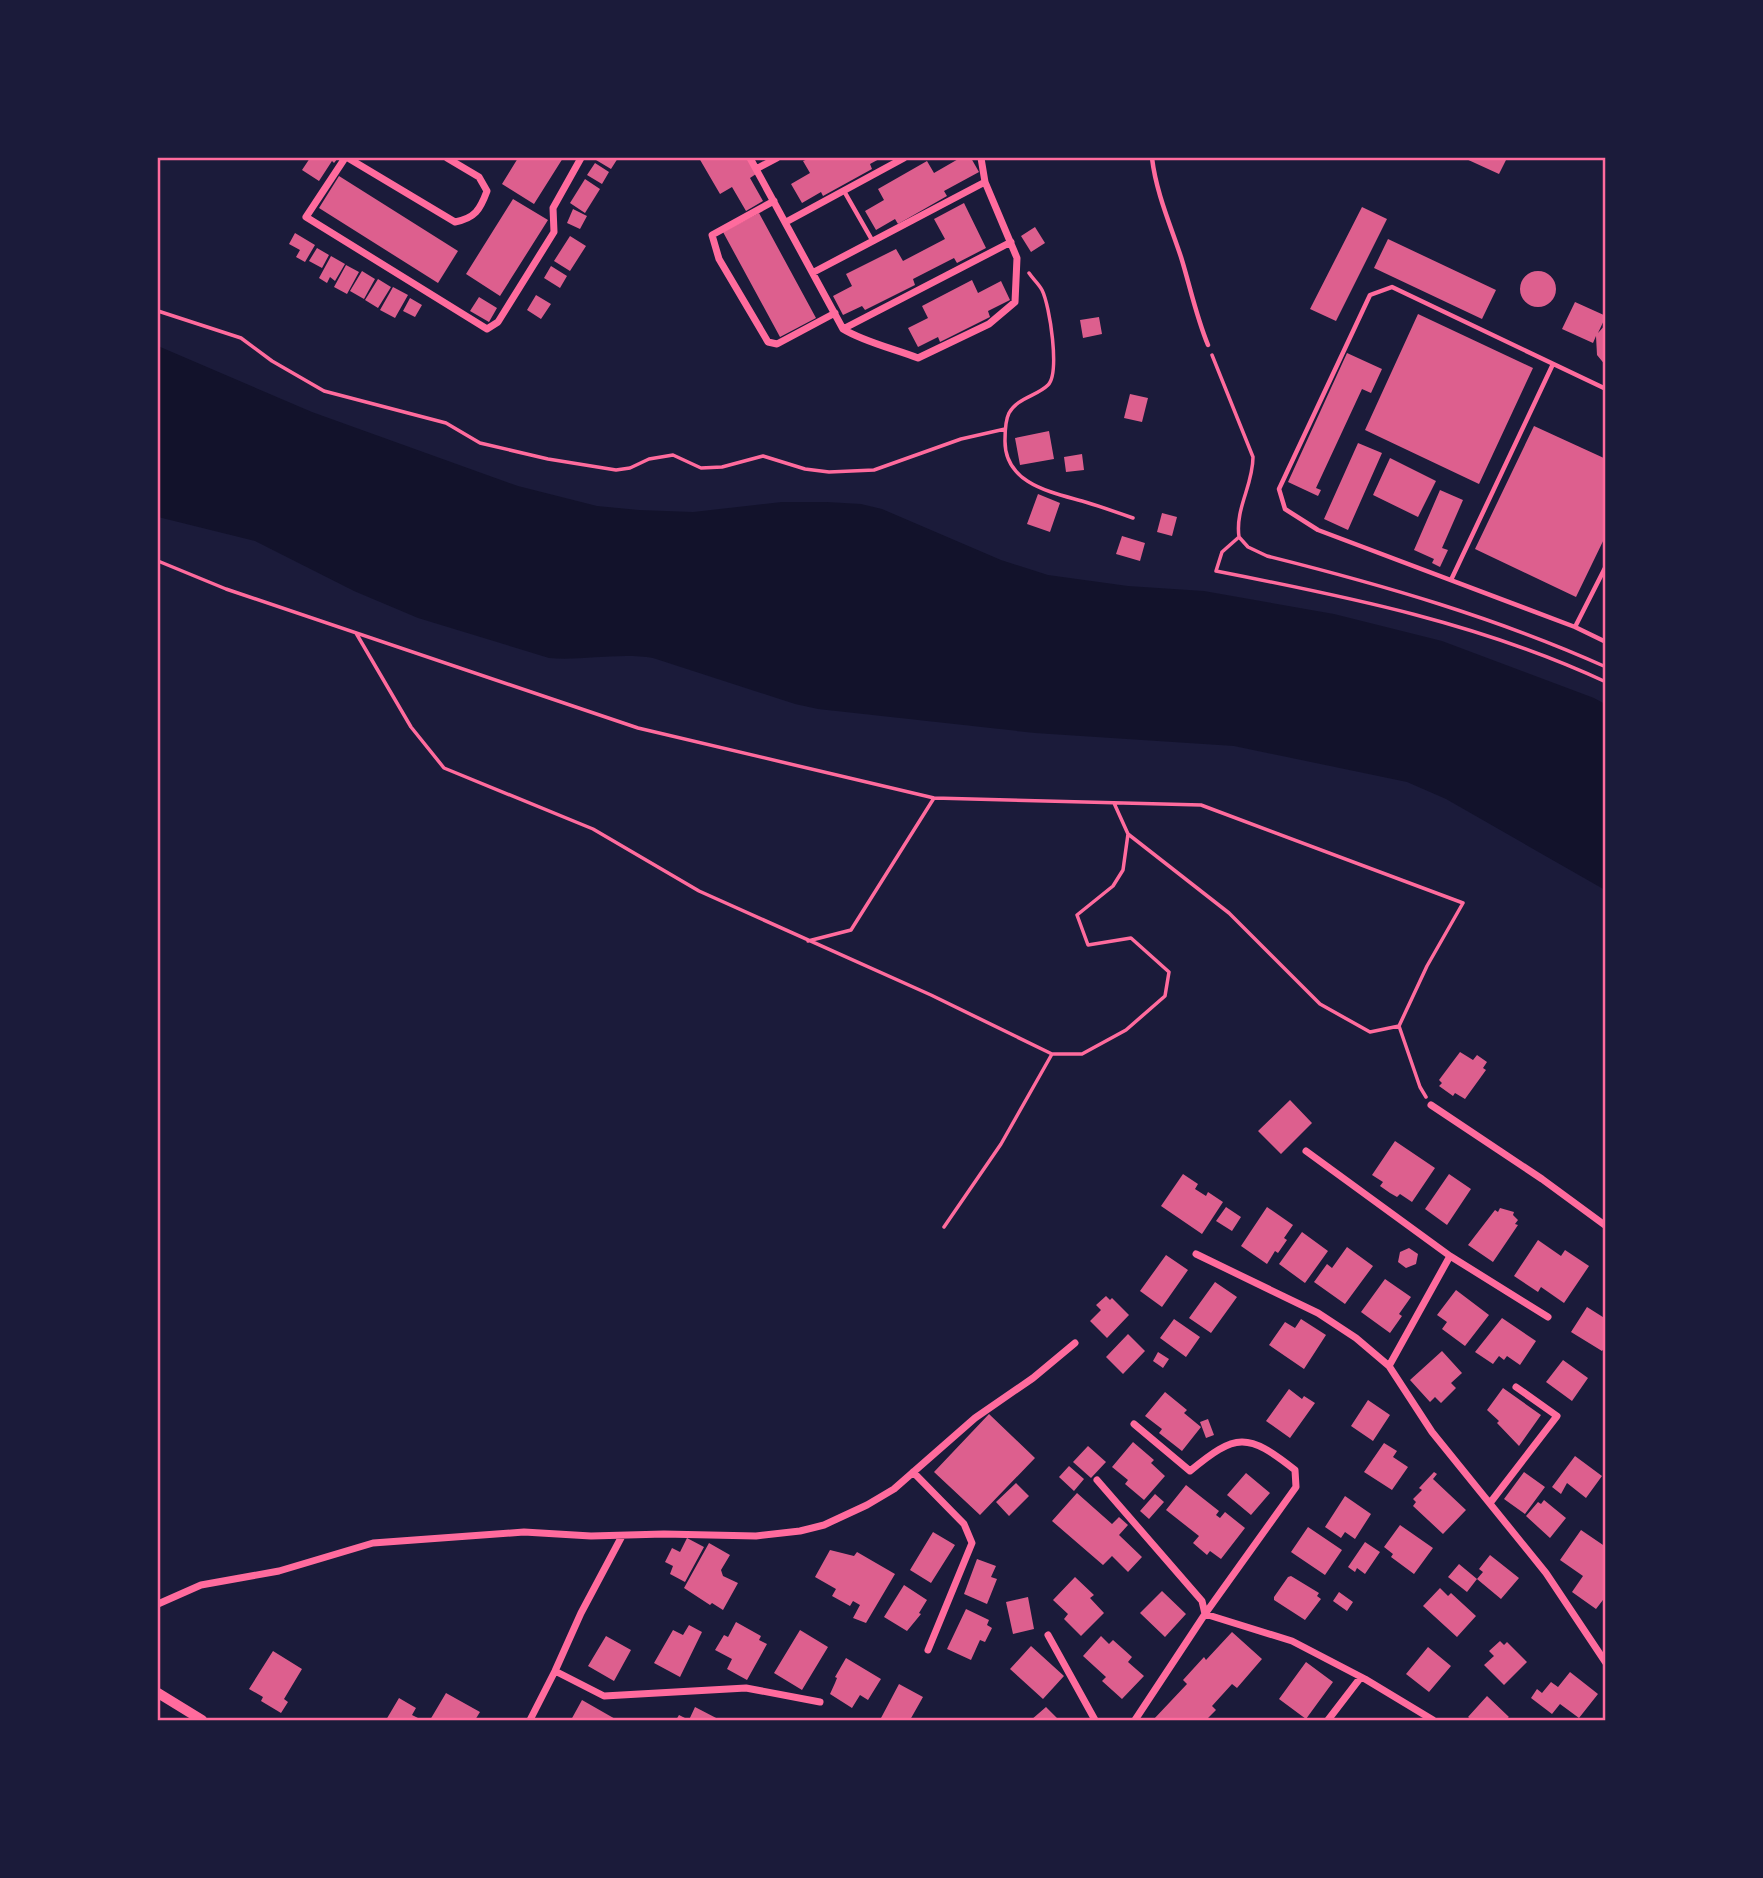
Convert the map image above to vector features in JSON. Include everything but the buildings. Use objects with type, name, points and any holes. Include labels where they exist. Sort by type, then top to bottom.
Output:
[{"type":"street","points":[[447,158],[479,177],[487,191],[481,208],[471,219],[455,222],[347,158],[306,217],[487,329],[498,322],[554,232],[553,208],[581,158]]},
{"type":"street","points":[[750,158],[843,329],[856,337],[918,358],[989,324],[1015,302],[1017,258],[985,182],[981,158]]},
{"type":"street","points":[[757,169],[777,158]]},
{"type":"street","points":[[786,222],[904,158]]},
{"type":"street","points":[[814,272],[985,182]]},
{"type":"street","points":[[774,201],[712,234],[719,260],[768,342],[777,344],[835,313]]},
{"type":"street","points":[[843,329],[1011,242]]},
{"type":"street","points":[[1431,1105],[1542,1179],[1605,1226]]},
{"type":"street","points":[[1306,1151],[1450,1256],[1548,1317]]},
{"type":"street","points":[[1196,1254],[1318,1313],[1356,1338],[1389,1366],[1432,1432],[1546,1573],[1605,1663]]},
{"type":"street","points":[[1389,1366],[1450,1256]]},
{"type":"street","points":[[158,1604],[201,1585],[279,1571],[373,1543],[524,1532],[622,1536],[756,1536],[824,1525],[894,1489],[975,1418],[1033,1378],[1075,1343]]},
{"type":"street","points":[[1490,1503],[1556,1416],[1516,1387]]},
{"type":"street","points":[[1134,1424],[1190,1471],[1214,1451],[1234,1441],[1253,1442],[1295,1471],[1296,1487],[1205,1614],[1135,1720]]},
{"type":"street","points":[[914,1472],[964,1524],[972,1543],[928,1650]]},
{"type":"street","points":[[1097,1480],[1202,1601],[1205,1614]]},
{"type":"street","points":[[530,1720],[581,1613],[622,1536]]},
{"type":"street","points":[[1205,1614],[1292,1641],[1361,1677],[1433,1720]]},
{"type":"street","points":[[1048,1635],[1095,1720]]},
{"type":"street","points":[[555,1671],[604,1696],[746,1688],[820,1702]]},
{"type":"street","points":[[1328,1720],[1361,1677]]},
{"type":"street","points":[[158,1693],[202,1720]]},
{"type":"lane","points":[[1152,158],[1161,204],[1171,228],[1195,313],[1208,345]]},
{"type":"lane","points":[[844,191],[873,241]]},
{"type":"lane","points":[[1605,389],[1392,287],[1370,295],[1279,489],[1285,509],[1318,530],[1575,627],[1605,642]]},
{"type":"lane","points":[[1451,580],[1553,364]]},
{"type":"lane","points":[[1575,627],[1605,566]]},
{"type":"path","points":[[1017,258],[1042,290],[1050,317],[1052,374],[1048,385],[1025,398],[1009,412],[1004,447],[1009,460],[1022,479],[1039,489],[1133,518]]},
{"type":"path","points":[[158,311],[241,338],[272,361],[324,391],[446,423],[480,443],[548,459],[616,470],[630,468],[649,459],[673,455],[701,468],[722,467],[763,456],[804,469],[829,472],[874,470],[961,439],[1005,429]]},
{"type":"path","points":[[1208,345],[1253,457],[1253,472],[1239,509],[1237,524],[1239,537],[1248,547],[1268,556],[1445,604],[1551,642],[1605,667]]},
{"type":"path","points":[[1239,537],[1222,552],[1216,571],[1403,610],[1498,639],[1605,682]]},
{"type":"path","points":[[158,561],[226,589],[638,728],[934,799],[1201,805],[1463,903],[1427,966],[1399,1026],[1420,1087],[1431,1105]]},
{"type":"path","points":[[356,633],[411,727],[443,768],[593,829],[699,891],[931,995],[1052,1055],[1082,1054],[1126,1030],[1165,996],[1169,972],[1131,938],[1088,944],[1077,915],[1113,886],[1123,870],[1128,834]]},
{"type":"path","points":[[808,941],[851,930],[934,799]]},
{"type":"path","points":[[1114,803],[1128,834],[1229,913],[1320,1004],[1370,1032],[1399,1026]]},
{"type":"path","points":[[944,1227],[1000,1144],[1052,1055]]},
{"type":"shaded area","points":[[158,346],[312,412],[518,486],[597,506],[693,512],[782,502],[861,504],[882,509],[1001,560],[1048,575],[1128,586],[1204,591],[1334,614],[1442,641],[1594,698],[1605,704],[1605,890],[1446,799],[1407,782],[1234,746],[1035,733],[818,709],[653,658],[549,658],[418,618],[354,591],[255,541],[158,517]]}]
